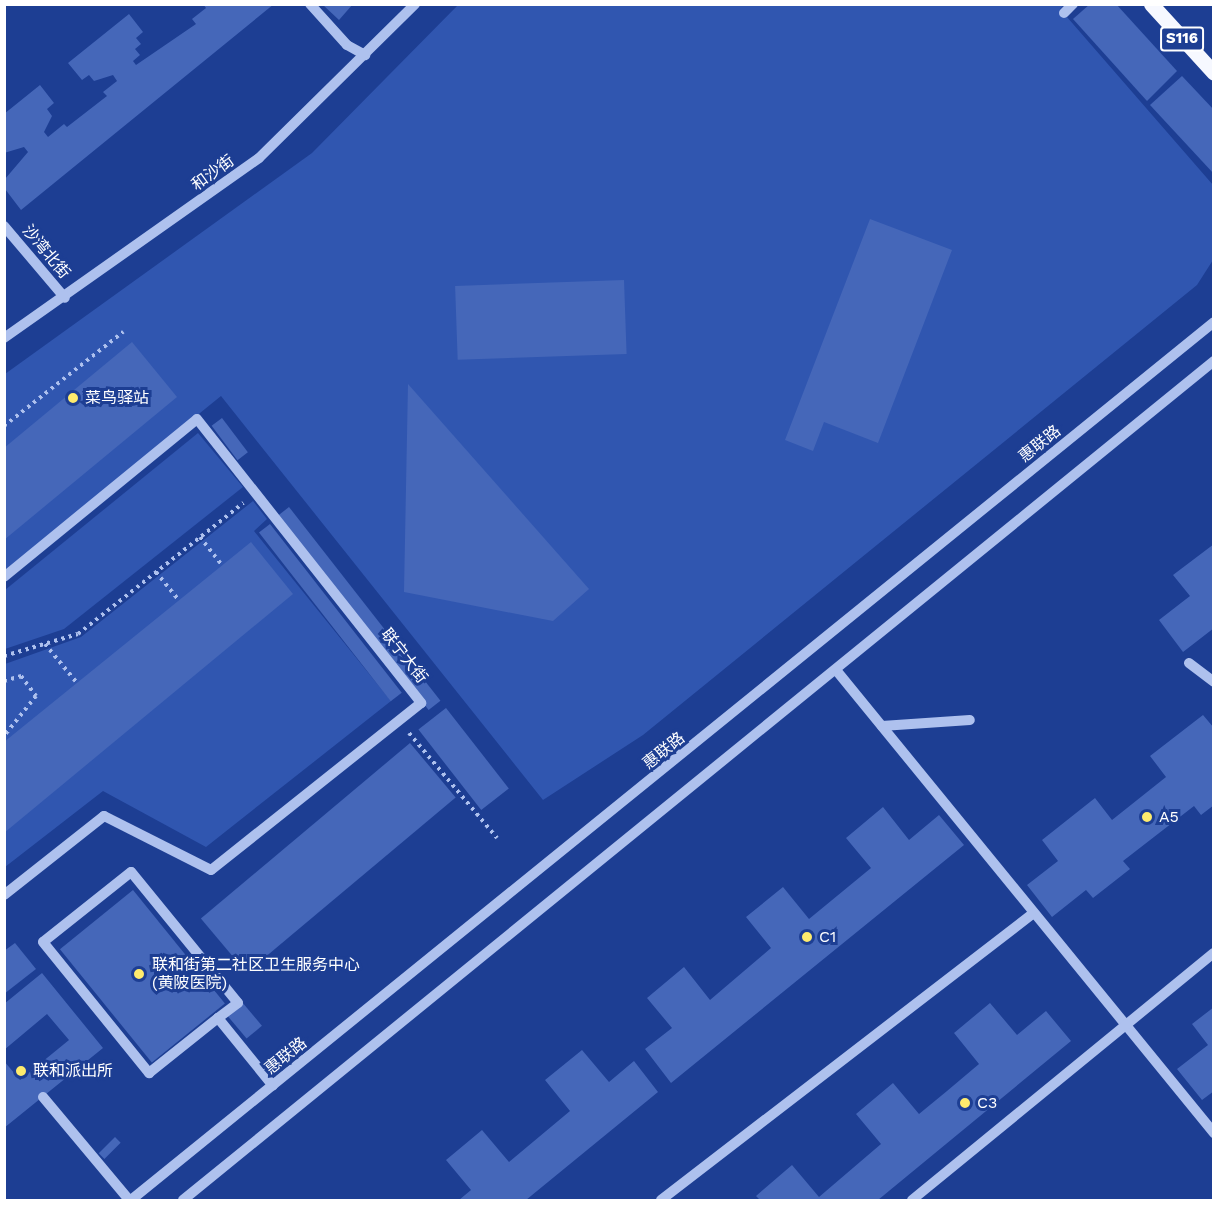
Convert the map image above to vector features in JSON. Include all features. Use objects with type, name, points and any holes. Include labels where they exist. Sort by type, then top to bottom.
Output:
[{"type":"main road","name":"S116","points":[[1151,4],[1214,73]]},
{"type":"street","points":[[310,4],[347,45],[365,55]]},
{"type":"street","name":"和沙街","points":[[4,338],[64,298],[259,158],[415,4]]},
{"type":"street","points":[[1064,14],[1074,4]]},
{"type":"street","name":"沙湾北街","points":[[4,226],[64,298]]},
{"type":"street","name":"惠联路","points":[[130,1200],[1214,322]]},
{"type":"street","points":[[183,1200],[1212,362]]},
{"type":"street","name":"联宁大街","points":[[4,578],[196,420],[421,703],[211,870],[104,816],[4,895]]},
{"type":"street","points":[[1189,663],[1214,682]]},
{"type":"street","points":[[836,670],[1124,1030],[1214,1133]]},
{"type":"street","points":[[882,726],[970,720]]},
{"type":"street","points":[[130,872],[238,1002],[218,1018],[150,1073],[44,942],[130,872]]},
{"type":"street","points":[[661,1200],[1031,915]]},
{"type":"street","points":[[912,1200],[1124,1030],[1214,953]]},
{"type":"street","points":[[218,1018],[273,1086]]},
{"type":"street","points":[[43,1097],[130,1200]]},
{"type":"path","points":[[4,426],[123,332]]},
{"type":"path","points":[[4,656],[78,634],[255,493]]},
{"type":"path","points":[[200,537],[222,565]]},
{"type":"path","points":[[156,572],[179,600]]},
{"type":"path","points":[[45,644],[77,683]]},
{"type":"path","points":[[4,681],[21,675],[36,696],[4,736]]},
{"type":"path","points":[[399,721],[497,838]]},
{"type":"shaded area","points":[[458,5],[1064,5],[1060,9],[1213,185],[1213,260],[1197,285],[643,735],[543,800],[221,396],[5,571],[5,374],[312,153]]},
{"type":"shaded area","points":[[198,433],[243,487],[64,629],[5,649],[5,590]]},
{"type":"shaded area","points":[[253,501],[267,519],[254,531],[391,701],[206,847],[103,791],[5,867],[5,664],[81,637]]},
{"type":"building","points":[[203,4],[274,4],[21,210],[5,189],[5,179],[28,152],[24,147],[4,153],[4,114],[40,85],[54,103],[47,109],[52,116],[44,132],[48,137],[64,124],[67,127],[107,96],[103,92],[117,81],[113,75],[94,81],[89,75],[82,80],[68,63],[129,14],[143,32],[136,38],[141,44],[135,49],[140,55],[133,61],[136,65],[196,24],[192,19],[206,8]]},
{"type":"building","points":[[322,4],[353,4],[339,20]]},
{"type":"building","points":[[1090,4],[1116,4],[1177,71],[1147,101],[1073,19]]},
{"type":"building","points":[[1182,76],[1214,110],[1214,174],[1150,105]]},
{"type":"building","points":[[870,219],[952,250],[878,443],[824,422],[813,451],[785,440]]},
{"type":"building","points":[[624,280],[627,354],[458,360],[455,286]]},
{"type":"building","points":[[132,342],[177,397],[4,540],[4,448]]},
{"type":"building","points":[[408,384],[589,589],[553,621],[404,592]]},
{"type":"building","points":[[222,418],[248,452],[237,460],[212,426]]},
{"type":"building","points":[[289,507],[440,701],[429,710],[277,516]]},
{"type":"building","points":[[270,524],[402,693],[391,701],[259,533]]},
{"type":"building","points":[[251,542],[293,594],[4,833],[4,742]]},
{"type":"building","points":[[1214,544],[1214,628],[1183,652],[1159,620],[1190,596],[1173,575]]},
{"type":"building","points":[[446,708],[509,788],[481,810],[418,730]]},
{"type":"building","name":"A5","points":[[1203,715],[1214,728],[1214,805],[1201,815],[1194,806],[1123,861],[1130,869],[1093,898],[1086,890],[1052,917],[1027,885],[1058,861],[1042,840],[1095,798],[1112,820],[1166,777],[1150,756]]},
{"type":"building","points":[[410,743],[456,797],[247,973],[201,918]]},
{"type":"building","name":"C1","points":[[883,807],[909,840],[939,815],[964,845],[671,1083],[645,1049],[672,1028],[647,998],[684,967],[710,1000],[771,948],[746,917],[783,887],[809,919],[871,868],[846,838]]},
{"type":"building","points":[[133,890],[225,1003],[152,1063],[60,949]]},
{"type":"building","points":[[15,943],[36,969],[4,994],[4,951]]},
{"type":"building","points":[[42,973],[103,1048],[4,1128],[4,1061],[20,1080],[69,1040],[47,1014],[4,1050],[4,1004]]},
{"type":"building","points":[[242,1002],[262,1026],[247,1039],[227,1015]]},
{"type":"building","name":"C3","points":[[990,1003],[1017,1035],[1046,1011],[1071,1041],[878,1200],[760,1200],[756,1196],[792,1165],[819,1197],[881,1144],[856,1114],[893,1083],[919,1114],[979,1064],[954,1033]]},
{"type":"building","points":[[1214,1007],[1214,1091],[1202,1100],[1177,1069],[1208,1045],[1192,1024]]},
{"type":"building","points":[[582,1050],[609,1082],[634,1061],[658,1092],[526,1200],[459,1200],[471,1190],[446,1160],[482,1130],[509,1162],[570,1111],[545,1080]]},
{"type":"building","points":[[115,1137],[121,1143],[104,1159],[99,1153]]},
{"type":"place","name":"菜鸟驿站","points":[[73,398]]},
{"type":"place","name":"A5","points":[[1147,817]]},
{"type":"place","name":"C1","points":[[807,937]]},
{"type":"place","name":"联和街第二社区卫生服务中心 (黄陂医院)","points":[[139,974]]},
{"type":"place","name":"联和派出所","points":[[21,1071]]},
{"type":"place","name":"C3","points":[[965,1103]]}]
